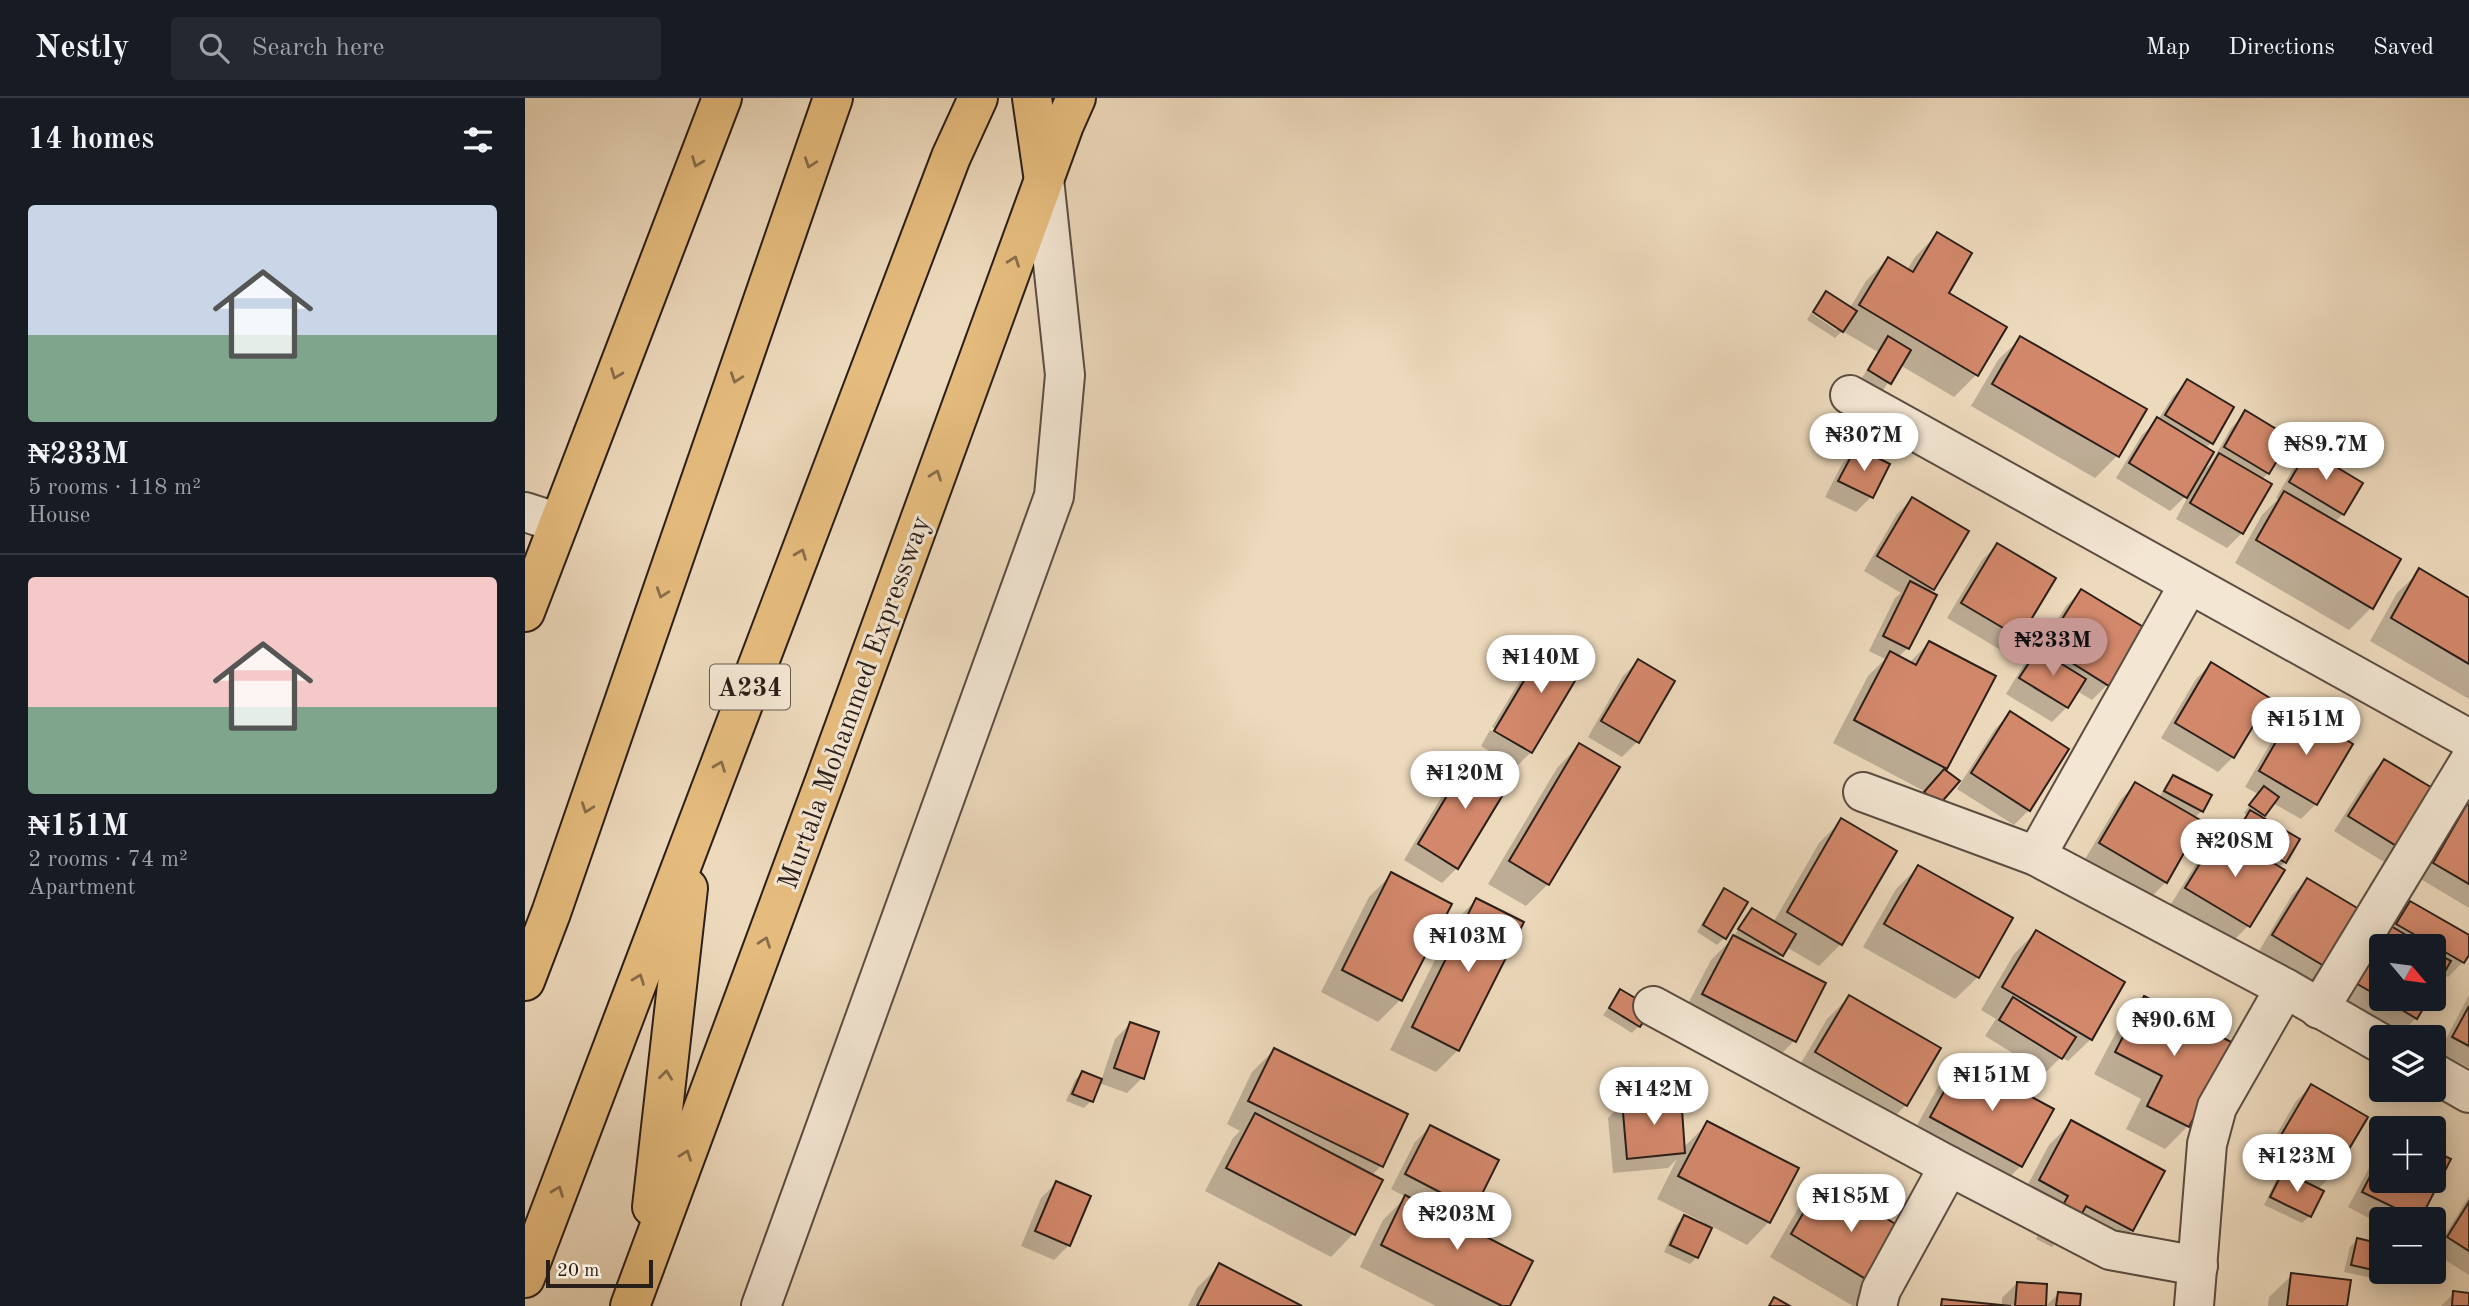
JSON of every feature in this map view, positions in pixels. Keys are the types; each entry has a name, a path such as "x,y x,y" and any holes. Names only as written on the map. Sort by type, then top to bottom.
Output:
{"highway":[{"path":"525,612 542,518 722,98"},
{"path":"525,981 551,913 833,98"},
{"name":"A234","path":"525,1278 951,157 978,98"},
{"path":"1032,98 1044,179"},
{"name":"Murtala Mohammed Expressway","path":"630,1306 1076,98"},
{"path":"645,1265 695,830"}],"street":[{"path":"761,1306 1054,496 1065,375 1044,179"},
{"path":"1850,394 2469,739"},
{"path":"2036,856 2189,584"},
{"path":"2319,1009 2469,762"},
{"path":"1864,792 2036,856 2285,988 2369,1037"},
{"path":"2194,1306 2207,1144 2217,1107 2285,988"},
{"path":"1653,1006 2110,1250 2197,1266"},
{"path":"2446,1080 2469,1093"},
{"path":"1877,1306 1881,1290 1949,1166"}],"building":[{"path":"1937,232 1972,253 1949,293 2007,327 1978,376 1859,305 1888,257 1913,272"},
{"path":"1826,291 1857,311 1843,332 1813,312"},
{"path":"1888,336 1911,350 1891,384 1868,370"},
{"path":"2020,336 2147,409 2119,457 1992,384"},
{"path":"2187,379 2234,407 2213,444 2165,415"},
{"path":"2245,410 2291,438 2269,474 2224,447"},
{"path":"2157,417 2214,452 2187,498 2129,463"},
{"path":"1856,447 1890,464 1873,498 1838,481"},
{"path":"2308,450 2363,483 2344,515 2289,482"},
{"path":"2219,453 2272,484 2243,534 2190,503"},
{"path":"2284,491 2401,559 2373,609 2256,540"},
{"path":"1912,497 1969,531 1934,590 1877,556"},
{"path":"1997,543 2056,578 2020,638 1961,603"},
{"path":"2419,568 2469,598 2469,664 2391,618"},
{"path":"1910,581 1937,595 1909,649 1883,636"},
{"path":"2081,589 2145,628 2109,686 2045,646"},
{"path":"1550,637 1588,659 1532,753 1494,731"},
{"path":"1929,641 1996,676 1947,769 1854,720 1890,651 1916,665"},
{"path":"2038,649 2086,679 2068,708 2019,678"},
{"path":"1638,659 1675,681 1639,743 1601,721"},
{"path":"2211,662 2270,698 2234,758 2175,723"},
{"path":"2295,709 2353,744 2317,805 2259,771"},
{"path":"2010,711 2069,749 2030,811 1971,773"},
{"path":"1579,743 1620,767 1549,885 1509,861"},
{"path":"1472,754 1513,778 1458,869 1418,844"},
{"path":"2384,759 2439,792 2403,850 2348,816"},
{"path":"1944,769 1960,781 1939,805 1924,792"},
{"path":"2173,775 2212,795 2203,812 2164,791"},
{"path":"2135,782 2202,821 2167,883 2099,843"},
{"path":"2264,786 2279,797 2265,816 2249,805"},
{"path":"2467,804 2469,805 2469,884 2433,863"},
{"path":"2250,810 2300,839 2286,863 2236,834"},
{"path":"1841,818 1897,851 1842,945 1787,912"},
{"path":"2220,831 2285,870 2250,927 2185,888"},
{"path":"1918,865 2013,918 1979,978 1884,924"},
{"path":"1391,872 1452,904 1402,1001 1342,970"},
{"path":"2307,878 2369,915 2334,972 2272,935"},
{"path":"1724,888 1748,902 1726,939 1703,925"},
{"path":"1476,898 1524,922 1459,1051 1412,1027"},
{"path":"2410,901 2469,935 2469,955 2464,963 2447,953 2447,934 2413,934 2396,924"},
{"path":"1752,908 1796,934 1783,956 1738,929"},
{"path":"2386,923 2404,934 2380,934"},
{"path":"2036,930 2125,982 2092,1040 2002,987"},
{"path":"1733,935 1826,983 1796,1042 1702,994"},
{"path":"2369,952 2369,991 2352,981"},
{"path":"1620,989 1652,1008 1640,1027 1609,1008"},
{"path":"1849,995 1941,1048 1907,1106 1815,1052"},
{"path":"2144,996 2233,1043 2189,1127 2147,1106 2162,1076 2115,1052"},
{"path":"2013,997 2076,1037 2062,1059 1999,1020"},
{"path":"2469,1006 2469,1046 2452,1037"},
{"path":"2405,1012 2421,1012 2417,1019"},
{"path":"1130,1022 1159,1032 1144,1079 1114,1068"},
{"path":"1274,1048 1408,1114 1383,1167 1248,1101"},
{"path":"1962,1059 2054,1109 2022,1167 1930,1117"},
{"path":"1082,1071 1102,1079 1093,1102 1072,1094"},
{"path":"2311,1084 2368,1117 2333,1176 2277,1142"},
{"path":"1681,1095 1685,1153 1627,1159 1622,1101"},
{"path":"1255,1113 1383,1180 1355,1235 1226,1168"},
{"path":"2071,1120 2165,1171 2133,1231 2086,1206 2075,1226 2057,1216 2068,1196 2039,1180"},
{"path":"1707,1121 1799,1168 1770,1223 1678,1176"},
{"path":"1430,1125 1499,1160 1474,1210 1405,1174"},
{"path":"2283,1171 2324,1191 2311,1217 2270,1197"},
{"path":"2369,1178 2369,1193 2434,1193 2427,1207 2393,1207 2362,1192"},
{"path":"1056,1181 1091,1196 1070,1246 1035,1231"},
{"path":"1822,1181 1911,1233 1879,1287 1791,1234"},
{"path":"1405,1195 1533,1261 1510,1306 1502,1306 1381,1245"},
{"path":"2469,1202 2469,1251 2447,1237"},
{"path":"1684,1215 1712,1228 1698,1258 1670,1245"},
{"path":"2357,1238 2369,1241 2369,1269 2351,1265"},
{"path":"1219,1263 1302,1306 1197,1306"},
{"path":"2291,1273 2351,1280 2347,1306 2287,1306"},
{"path":"2017,1282 2047,1284 2046,1306 2015,1306"},
{"path":"2453,1291 2469,1293 2469,1306 2452,1306"},
{"path":"2058,1292 2081,1294 2080,1306 2056,1306"},
{"path":"1774,1297 1790,1306 1769,1306"},
{"path":"1942,1299 2011,1306 1941,1306"}]}
